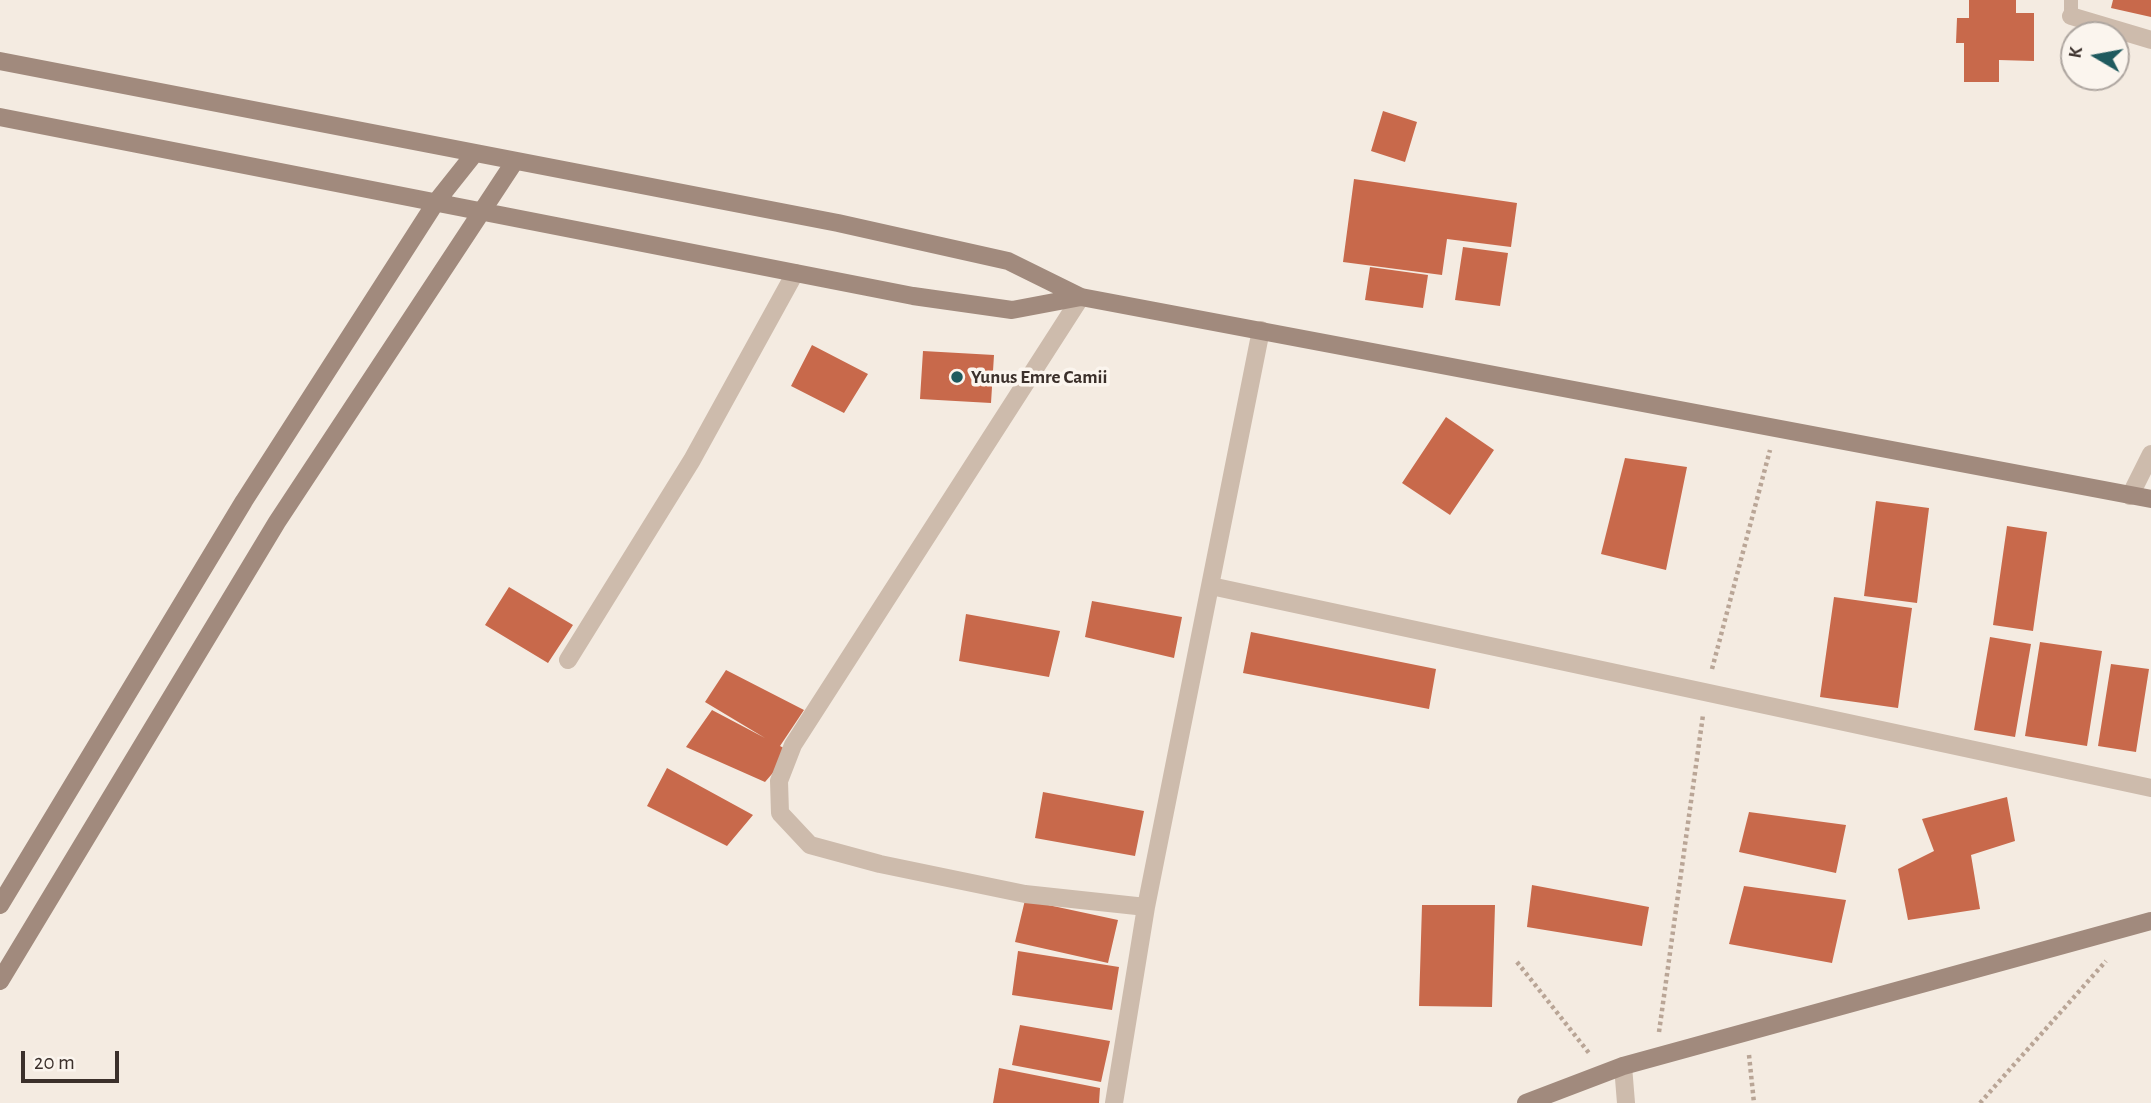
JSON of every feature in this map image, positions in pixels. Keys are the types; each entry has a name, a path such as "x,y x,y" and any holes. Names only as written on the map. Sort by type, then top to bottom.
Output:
{"street":[{"path":"2071,8 2151,40"},
{"path":"0,61 838,223 1008,261 1081,297 2151,499"},
{"path":"0,117 913,296 1012,310 1081,297"},
{"path":"0,905 244,501 436,202 475,153"},
{"path":"0,981 277,522 515,161"},
{"path":"568,660 692,460 795,273"},
{"path":"1081,297 793,745 779,781 780,813 810,845 880,864 1026,894 1146,907"},
{"path":"1114,1103 1146,907 1261,330"},
{"path":"2130,496 2151,454"},
{"path":"1211,586 2151,788"},
{"path":"1526,1103 1623,1066 2145,922"},
{"path":"1623,1066 1626,1103"}],"path":[{"path":"1656,1057 1706,692 1776,429"},
{"path":"1980,1103 2145,922"},
{"path":"1517,962 1604,1073"},
{"path":"1747,1032 1754,1103"}],"building":[{"path":"1969,0 2016,0 2016,13 2034,13 2034,61 1999,60 1999,82 1964,82 1964,43 1956,43 1957,18 1969,18"},
{"path":"2113,0 2151,0 2151,17 2111,8"},
{"path":"1383,111 1417,122 1405,162 1371,151"},
{"path":"1354,179 1517,203 1511,247 1447,239 1442,275 1343,262"},
{"path":"1463,247 1508,253 1500,306 1455,300"},
{"path":"1370,267 1428,275 1423,308 1365,300"},
{"path":"812,345 868,374 844,413 791,386"},
{"name":"Yunus Emre Camii","path":"923,351 994,355 991,403 920,399"},
{"path":"1446,417 1494,450 1450,515 1402,483"},
{"path":"1625,458 1687,467 1666,570 1601,554"},
{"path":"1876,501 1929,508 1917,603 1864,596"},
{"path":"2007,526 2047,532 2033,631 1993,625"},
{"path":"509,587 573,625 548,663 485,625"},
{"path":"1834,597 1912,608 1898,708 1820,697"},
{"path":"1092,601 1182,617 1174,658 1085,637"},
{"path":"966,614 1060,631 1049,677 959,661"},
{"path":"1251,632 1436,669 1429,709 1243,673"},
{"path":"1990,637 2031,644 2015,737 1974,730"},
{"path":"2040,642 2102,651 2087,746 2025,736"},
{"path":"2111,664 2149,669 2136,752 2098,746"},
{"path":"726,670 804,710 780,746 791,752 765,782 686,747 712,710 765,738 705,702"},
{"path":"667,768 753,815 727,846 647,806"},
{"path":"1043,792 1144,811 1135,856 1035,838"},
{"path":"2007,797 2015,841 1971,855 1980,909 1908,920 1898,869 1934,851 1922,819"},
{"path":"1749,812 1846,825 1836,873 1739,852"},
{"path":"1532,885 1649,907 1642,946 1527,927"},
{"path":"1744,886 1846,900 1832,963 1729,944"},
{"path":"1025,900 1118,920 1108,963 1015,942"},
{"path":"1422,905 1495,905 1492,1007 1419,1006"},
{"path":"1018,951 1119,967 1112,1010 1012,995"},
{"path":"1020,1025 1110,1041 1101,1082 1012,1065"},
{"path":"999,1068 1100,1088 1099,1103 993,1103"}],"place":[{"name":"Yunus Emre Camii","path":"957,377"}]}
